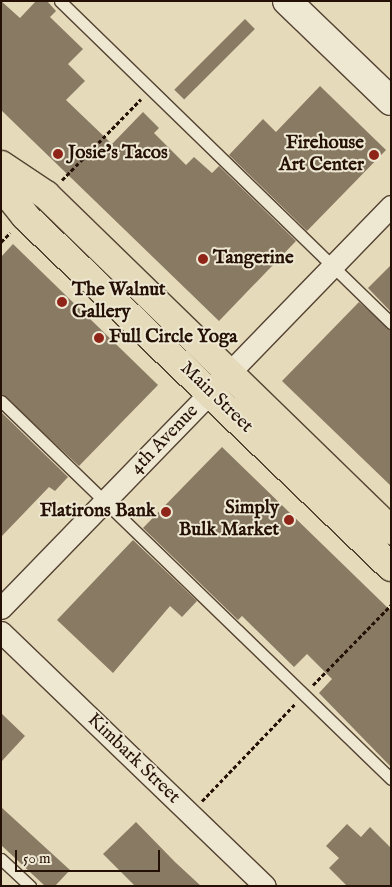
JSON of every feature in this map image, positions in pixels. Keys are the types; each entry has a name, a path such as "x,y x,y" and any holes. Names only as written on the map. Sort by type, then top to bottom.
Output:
{"highway":[{"name":"Main Street","path":"1,165 46,195 391,530"},
{"name":"Main Street","path":"1,186 26,216 391,567"}],"street":[{"path":"287,1 391,101"},
{"name":"4th Avenue","path":"1,608 391,206"},
{"name":"Kimbark Street","path":"1,632 265,886"}],"lane":[{"path":"60,1 391,323"},
{"path":"1,401 391,779"},
{"path":"1,859 30,886"}],"path":[{"path":"60,182 150,89"},
{"path":"1,242 10,233"},
{"path":"190,814 391,605"}],"building":[{"path":"1,1 20,18 36,1 47,1 56,11 50,17 83,49 68,64 85,81 66,100 112,144 143,112 159,128 154,133 186,165 194,157 212,173 219,166 296,241 219,321 1,110"},
{"path":"245,19 255,29 184,100 174,90"},
{"path":"320,86 386,150 307,231 229,155 263,119 276,132"},
{"path":"13,244 158,385 79,466 1,394 1,257"},
{"path":"391,265 391,312 368,288"},
{"path":"359,302 391,330 391,486 282,381"},
{"path":"1,412 68,477 55,491 49,487 1,537"},
{"path":"222,447 391,611 391,767 319,693 332,679 307,654 294,667 242,616 238,620 143,528"},
{"path":"133,540 197,601 182,617 170,606 113,673 57,620"},
{"path":"1,713 25,736 1,762"},
{"path":"1,807 70,870 55,886 45,886 1,845"},
{"path":"136,822 201,886 135,886 103,854"},
{"path":"347,824 361,837 370,827 391,848 391,886 347,886 329,868 339,858 326,846"}],"place":[{"name":"Josie’s Tacos","path":"58,154"},
{"name":"Firehouse Art Center","path":"374,155"},
{"name":"Tangerine","path":"203,259"},
{"name":"The Walnut Gallery","path":"62,302"},
{"name":"Full Circle Yoga","path":"99,338"},
{"name":"Flatirons Bank","path":"166,512"},
{"name":"Simply Bulk Market","path":"289,520"}]}
